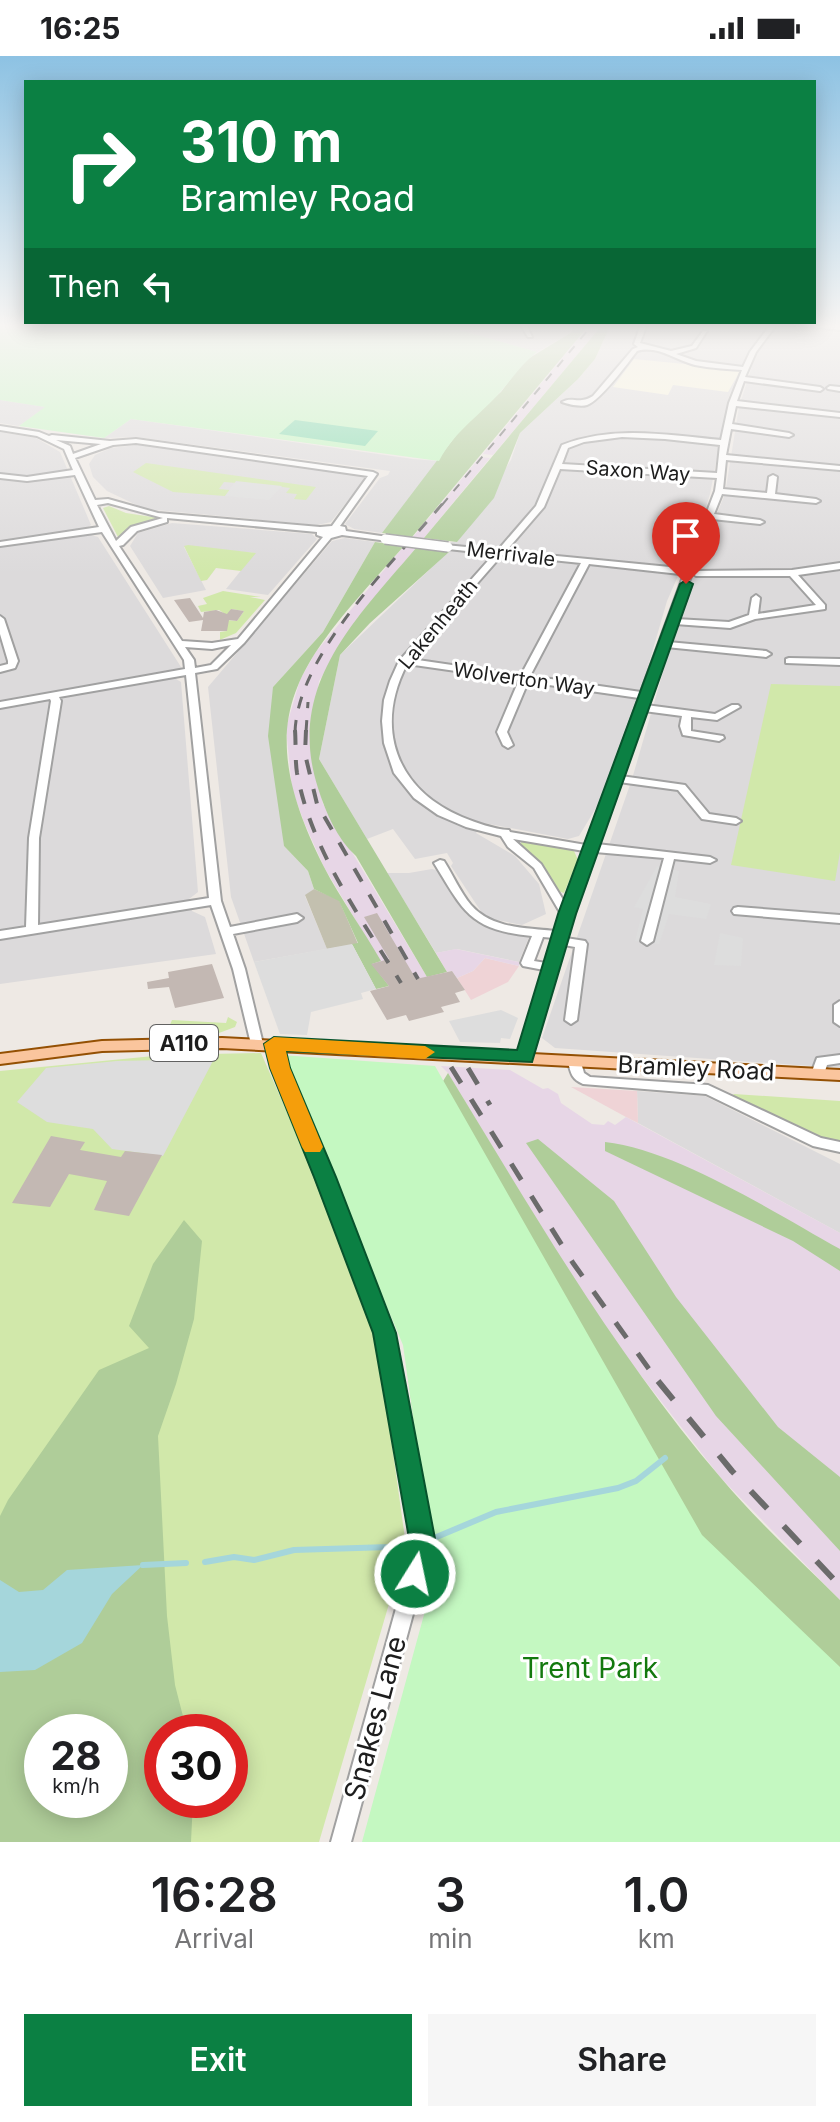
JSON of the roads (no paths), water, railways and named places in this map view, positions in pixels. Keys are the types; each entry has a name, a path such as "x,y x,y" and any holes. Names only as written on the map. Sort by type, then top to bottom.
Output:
{"main road":[{"name":"Bramley Road","path":"0,1059 121,1044 266,1044 525,1057 576,1069 840,1075"}],"street":[{"path":"525,1057 567,914 719,491 731,407"},
{"path":"771,407 840,415"},
{"path":"728,426 790,435"},
{"path":"0,428 112,443 139,441 373,474 339,530 324,533 142,513 108,501 91,503"},
{"name":"Lakenheath","path":"710,860 593,848 456,820 425,803 400,772 391,753 387,705 390,686 404,661 540,507 565,447 591,437 619,435 724,443"},
{"path":"50,437 67,448 104,529 189,660 192,672"},
{"path":"72,457 112,443"},
{"path":"722,457 840,468"},
{"name":"Saxon Way","path":"556,466 721,476"},
{"path":"0,476 27,479 78,472"},
{"path":"771,496 773,477"},
{"path":"719,491 816,501"},
{"path":"710,516 760,522"},
{"path":"114,544 120,543 134,529 171,517"},
{"path":"0,544 104,529"},
{"name":"Merrivale","path":"339,530 499,554 688,572 792,573 840,566"},
{"path":"0,705 217,666 241,641 324,533"},
{"path":"508,745 502,732 524,679 585,563"},
{"path":"672,621 730,625 753,617 822,607 792,573"},
{"path":"753,617 756,598"},
{"path":"0,619 13,661 12,666 0,669"},
{"path":"178,644 212,646 241,641"},
{"path":"665,644 766,654"},
{"name":"Wolverton Way","path":"404,661 524,679 687,713 717,717 735,707"},
{"path":"789,661 840,662"},
{"name":"Snakes Lane","path":"192,672 215,901 266,1044 280,1068 325,1177 384,1333 423,1544 341,1842"},
{"path":"32,931 34,838 56,701 54,696"},
{"path":"687,713 685,726 689,735"},
{"path":"677,742 689,735 719,738"},
{"path":"616,779 681,787 706,817 736,821"},
{"path":"505,832 508,841 542,871 556,901 567,914"},
{"path":"647,941 670,855"},
{"path":"440,863 467,907 475,914 497,926 581,944 571,1020"},
{"path":"0,935 215,901"},
{"path":"738,911 840,919"},
{"path":"226,932 297,918"},
{"path":"539,933 527,963 551,968"},
{"path":"825,1020 840,1022 840,1005"},
{"path":"818,1074 822,1061 840,1059"},
{"name":"Bramley Road","path":"576,1069 588,1081 708,1090 818,1142 840,1147"}],"water":[{"path":"143,1565 112,1594 82,1643 35,1670 0,1672 0,1580 19,1592 43,1590 67,1570"}],"waterway":[{"path":"427,1541 496,1512 618,1488 636,1481 665,1458"},
{"path":"205,1562 234,1557 254,1560 294,1550 389,1547 415,1536"},
{"path":"143,1565 186,1563"}],"railway":[{"path":"442,505 523,407"},
{"path":"295,732 300,702 312,671 330,640 375,581 443,503"},
{"path":"306,732 308,702"},
{"path":"306,730 305,754 317,804 418,979"},
{"path":"295,732 297,773 314,829 339,882 401,983"},
{"path":"451,1067 573,1263 659,1383"},
{"path":"468,1068 490,1105"},
{"path":"658,1381 732,1471 840,1586"}],"park label":[{"name":"Trent Park","path":"590,1668"}]}
